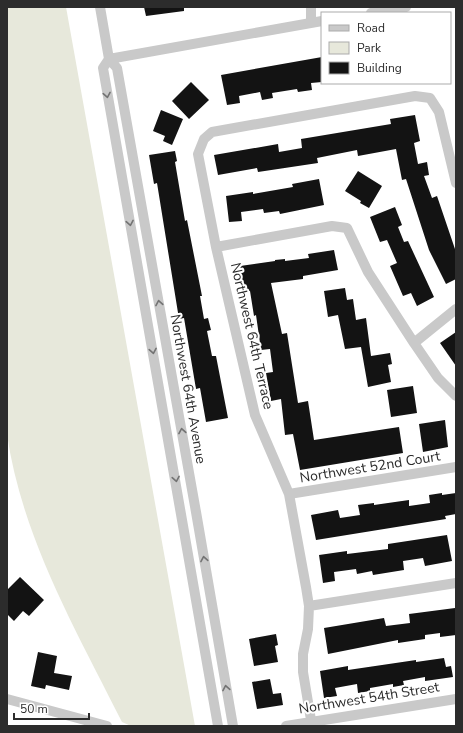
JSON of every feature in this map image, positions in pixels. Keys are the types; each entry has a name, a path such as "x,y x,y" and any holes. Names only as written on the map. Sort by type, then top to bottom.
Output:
{"street":[{"name":"Northwest 64th Avenue","path":"100,7 109,59 117,68 196,512 232,726"},
{"path":"311,7 311,23"},
{"path":"377,12 406,7"},
{"path":"109,59 321,21"},
{"name":"Northwest 64th Avenue","path":"109,59 103,68 218,726"},
{"name":"Northwest 64th Terrace","path":"312,724 303,672 303,654 308,629 309,606 289,494 255,415 216,247 198,154 204,138 212,132 415,96 430,98 439,112 456,183"},
{"path":"216,247 332,226 348,228 368,272 438,378 456,396"},
{"path":"414,343 456,308"},
{"name":"Northwest 52nd Court","path":"289,494 456,467"},
{"path":"309,606 456,582"},
{"path":"7,699 107,726"},
{"name":"Northwest 54th Street","path":"286,726 312,724 456,699"}],"green space":[{"path":"7,7 66,7 195,726 131,726 122,722 69,618 53,582 38,547 14,472 7,434"}],"building":[{"path":"144,7 184,7 184,11 146,16"},
{"path":"321,57 321,82 311,83 312,90 298,92 297,89 272,93 273,98 262,100 260,92 239,96 240,103 227,105 221,75"},
{"path":"191,82 209,100 189,119 172,101"},
{"path":"161,110 183,119 172,145 163,141 165,136 153,131"},
{"path":"415,115 420,141 414,143 418,164 427,162 429,175 424,176 432,198 437,196 456,252 456,279 446,284 429,250 406,179 402,180 396,149 358,156 357,150 317,158 318,163 258,172 257,168 218,175 214,155 278,144 279,152 302,148 301,139 391,124 390,119"},
{"path":"175,151 177,161 175,162 185,221 187,220 202,296 200,296 204,319 208,318 211,330 207,331 212,356 216,356 228,418 206,422 200,388 196,389 184,318 179,319 157,183 154,184 149,155"},
{"path":"358,171 382,186 369,208 345,191"},
{"path":"319,179 324,205 280,214 279,211 264,213 263,209 241,212 242,221 229,222 226,196 253,192 253,194 293,187 292,184"},
{"path":"395,207 402,225 398,227 404,242 408,241 434,297 417,306 411,293 403,296 390,266 397,263 387,240 380,242 370,217"},
{"path":"334,250 338,270 303,276 303,279 271,283 282,334 287,333 298,403 308,401 314,440 399,427 403,453 300,470 293,434 285,435 281,399 271,401 266,373 273,372 270,349 261,350 256,315 254,316 250,291 243,292 240,266 275,260 285,259 285,261 309,258 308,254"},
{"path":"345,288 347,300 353,299 356,320 366,318 371,356 390,353 392,364 388,365 391,382 368,387 361,347 345,349 338,315 328,317 324,291"},
{"path":"456,332 456,366 440,343"},
{"path":"413,386 417,413 391,417 387,390"},
{"path":"445,420 448,447 423,452 419,424"},
{"path":"442,493 442,495 456,493 456,514 445,516 446,519 316,540 311,515 338,510 340,518 360,515 358,505 374,503 374,505 409,500 409,506 430,503 429,495"},
{"path":"447,535 452,561 425,566 423,558 403,561 404,570 373,575 372,571 357,574 356,569 334,572 335,581 323,583 319,555 347,551 347,554 388,549 388,544"},
{"path":"20,577 44,600 29,616 23,611 14,621 7,614 7,590"},
{"path":"455,608 456,635 440,637 440,633 425,635 425,639 398,643 398,640 328,654 324,628 384,618 386,626 410,623 409,614"},
{"path":"276,634 278,645 275,646 278,662 254,666 249,639"},
{"path":"38,652 57,656 54,673 72,676 69,690 46,685 45,689 31,686"},
{"path":"444,658 446,667 451,666 453,677 425,681 425,677 403,681 404,685 393,687 393,684 370,688 370,691 358,693 357,684 335,688 337,696 324,698 320,671 348,666 348,670 416,660 416,662"},
{"path":"270,679 273,694 281,693 283,705 257,709 252,682"}]}
